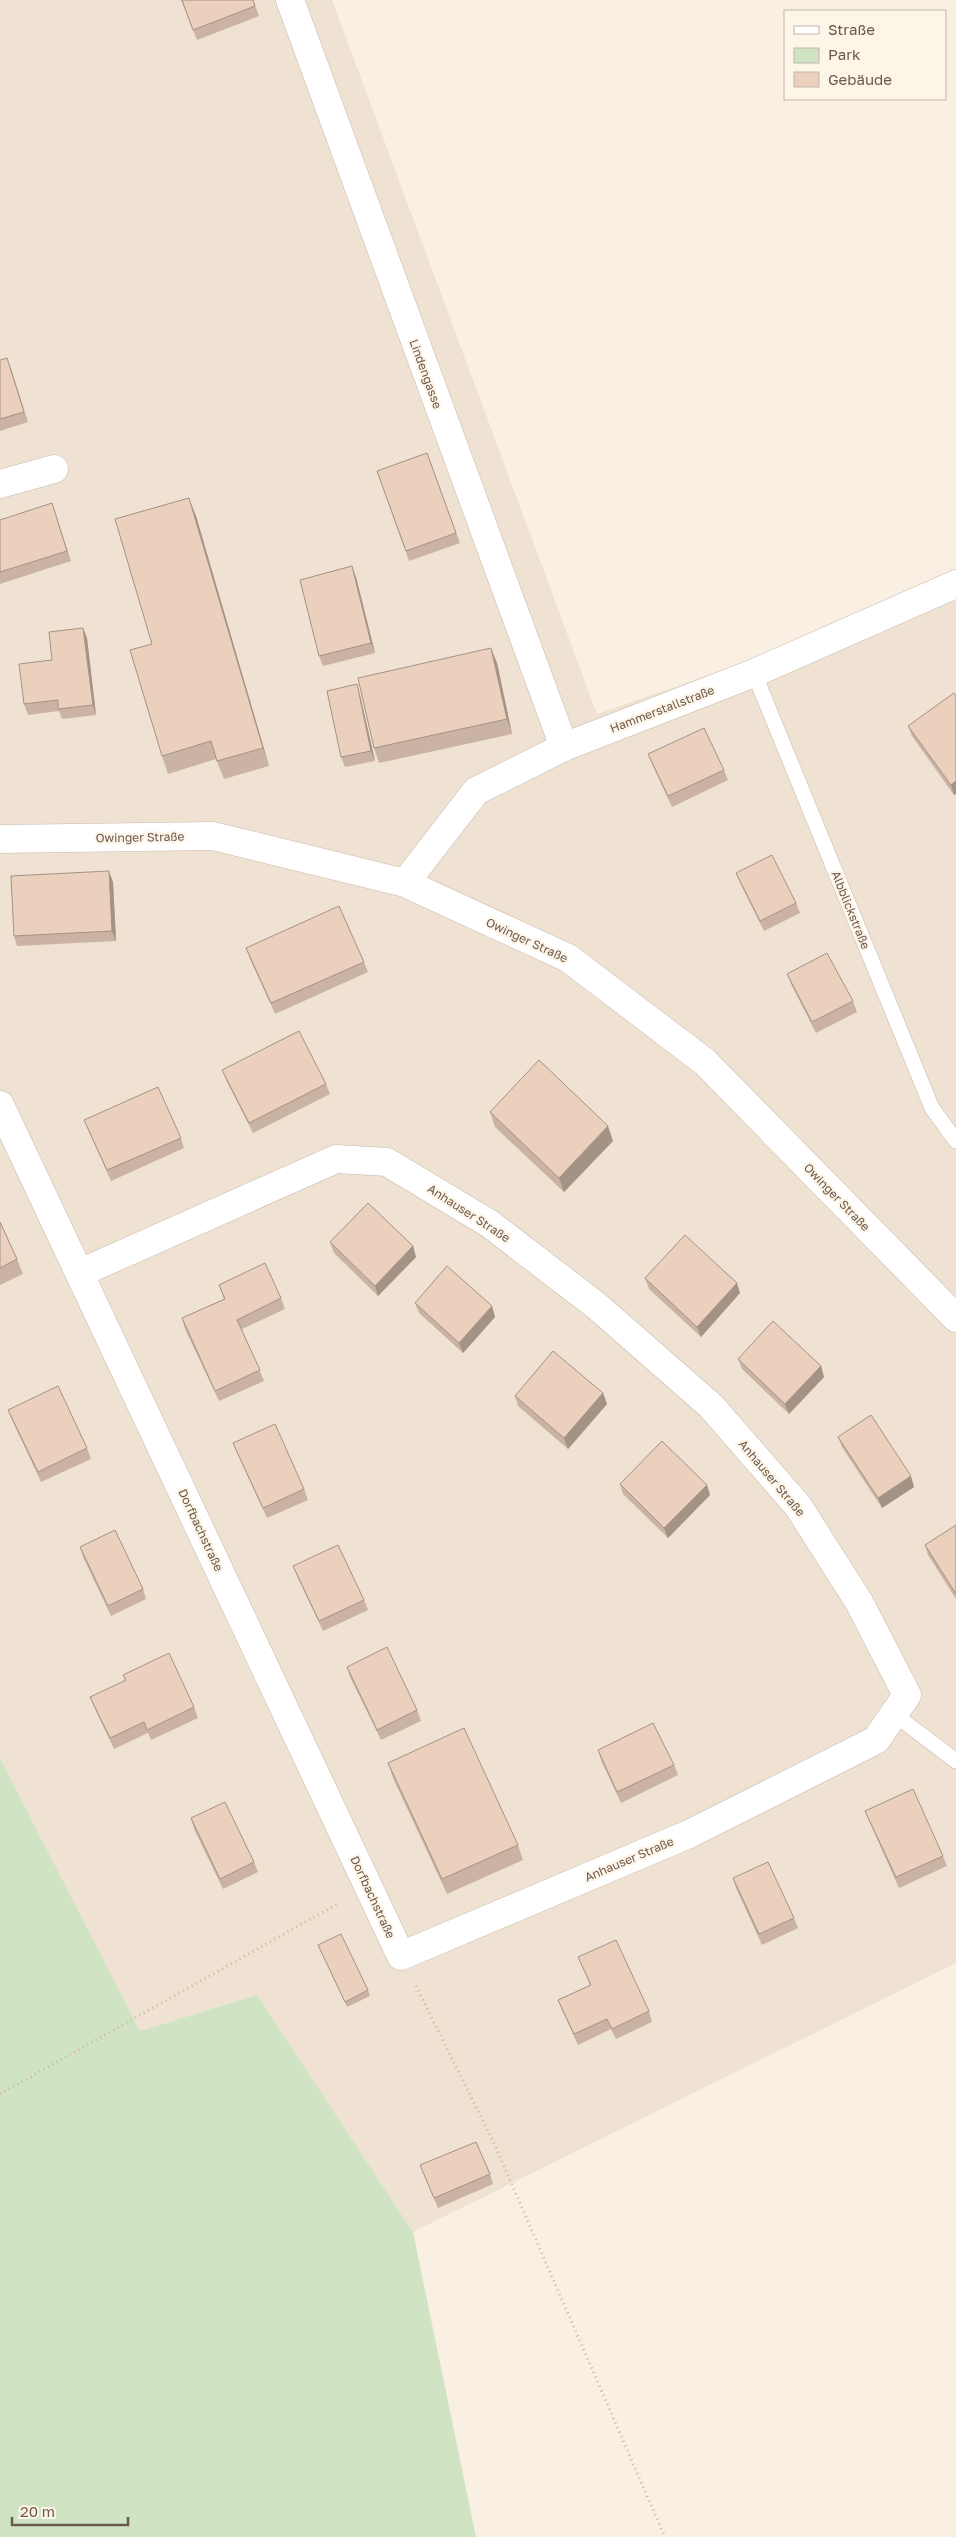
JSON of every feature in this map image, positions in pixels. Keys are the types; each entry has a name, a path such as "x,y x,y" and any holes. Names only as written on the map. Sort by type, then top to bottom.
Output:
{"street":[{"name":"Lindengasse","path":"290,0 564,746"},
{"path":"0,484 54,469"},
{"name":"Hammerstallstraße","path":"405,883 476,791 564,746 754,673 956,584"},
{"name":"Owinger Straße","path":"0,839 213,836 405,883 568,958 705,1062 956,1318"},
{"name":"Dorfbachstraße","path":"0,1106 401,1956"},
{"name":"Anhauser Straße","path":"80,1273 336,1159 387,1162 490,1224 598,1306 711,1406 798,1506 859,1602 907,1695 876,1740 689,1834 401,1956"}],"lane":[{"name":"Albblickstraße","path":"754,673 932,1108 956,1141"},
{"path":"894,1714 956,1761"}],"path":[{"path":"0,2094 368,1886"},
{"path":"401,1956 493,2141 665,2537"}],"shaded area":[{"path":"0,0 332,0 597,714 956,589 956,1963 413,2232 257,1995 140,2031 0,1758"}],"green space":[{"path":"0,1758 140,2031 257,1995 413,2232 476,2537 0,2537"}],"building":[{"path":"182,0 253,0 255,6 193,30"},
{"path":"7,358 24,412 0,419 0,360"},
{"path":"427,453 456,533 406,551 377,471"},
{"path":"189,498 263,748 217,761 211,741 162,756 130,650 152,644 115,519"},
{"path":"52,503 67,551 0,572 0,520"},
{"path":"352,566 371,643 319,656 300,580"},
{"path":"83,628 93,705 58,709 58,700 24,704 19,664 52,660 49,632"},
{"path":"491,648 507,719 374,748 358,678"},
{"path":"357,684 371,751 341,757 327,691"},
{"path":"954,693 956,696 956,781 951,785 908,726"},
{"path":"704,728 724,770 668,796 648,754"},
{"path":"772,855 796,903 760,921 736,873"},
{"path":"109,871 112,931 14,936 11,876"},
{"path":"339,906 364,962 271,1003 246,948"},
{"path":"827,953 853,1001 812,1022 787,974"},
{"path":"299,1031 326,1084 249,1123 222,1070"},
{"path":"539,1060 608,1126 559,1178 490,1112"},
{"path":"158,1087 181,1138 107,1170 84,1120"},
{"path":"368,1203 413,1246 375,1286 330,1242"},
{"path":"0,1222 17,1259 0,1268"},
{"path":"685,1235 737,1283 697,1327 645,1278"},
{"path":"265,1263 281,1298 237,1320 260,1370 215,1391 182,1318 225,1299 219,1285"},
{"path":"447,1266 492,1306 459,1343 415,1303"},
{"path":"773,1321 821,1366 785,1404 738,1359"},
{"path":"553,1351 603,1393 564,1438 515,1396"},
{"path":"58,1386 87,1448 38,1472 8,1410"},
{"path":"871,1415 911,1476 878,1498 838,1437"},
{"path":"275,1424 304,1489 263,1508 233,1443"},
{"path":"662,1441 707,1485 664,1528 620,1484"},
{"path":"956,1525 956,1594 925,1545"},
{"path":"115,1530 143,1589 108,1606 80,1547"},
{"path":"338,1545 364,1600 319,1621 293,1566"},
{"path":"387,1647 417,1710 377,1730 347,1667"},
{"path":"169,1653 194,1707 147,1730 144,1722 110,1738 90,1697 126,1680 123,1675"},
{"path":"653,1723 674,1765 617,1792 598,1750"},
{"path":"464,1728 518,1845 442,1879 388,1763"},
{"path":"913,1789 943,1856 896,1877 865,1811"},
{"path":"225,1802 254,1862 220,1879 191,1818"},
{"path":"768,1862 794,1918 759,1934 733,1878"},
{"path":"341,1934 368,1990 345,2002 318,1945"},
{"path":"616,1940 649,2011 612,2029 607,2019 574,2034 558,2000 591,1985 578,1957"},
{"path":"476,2142 490,2174 434,2198 420,2165"}]}
